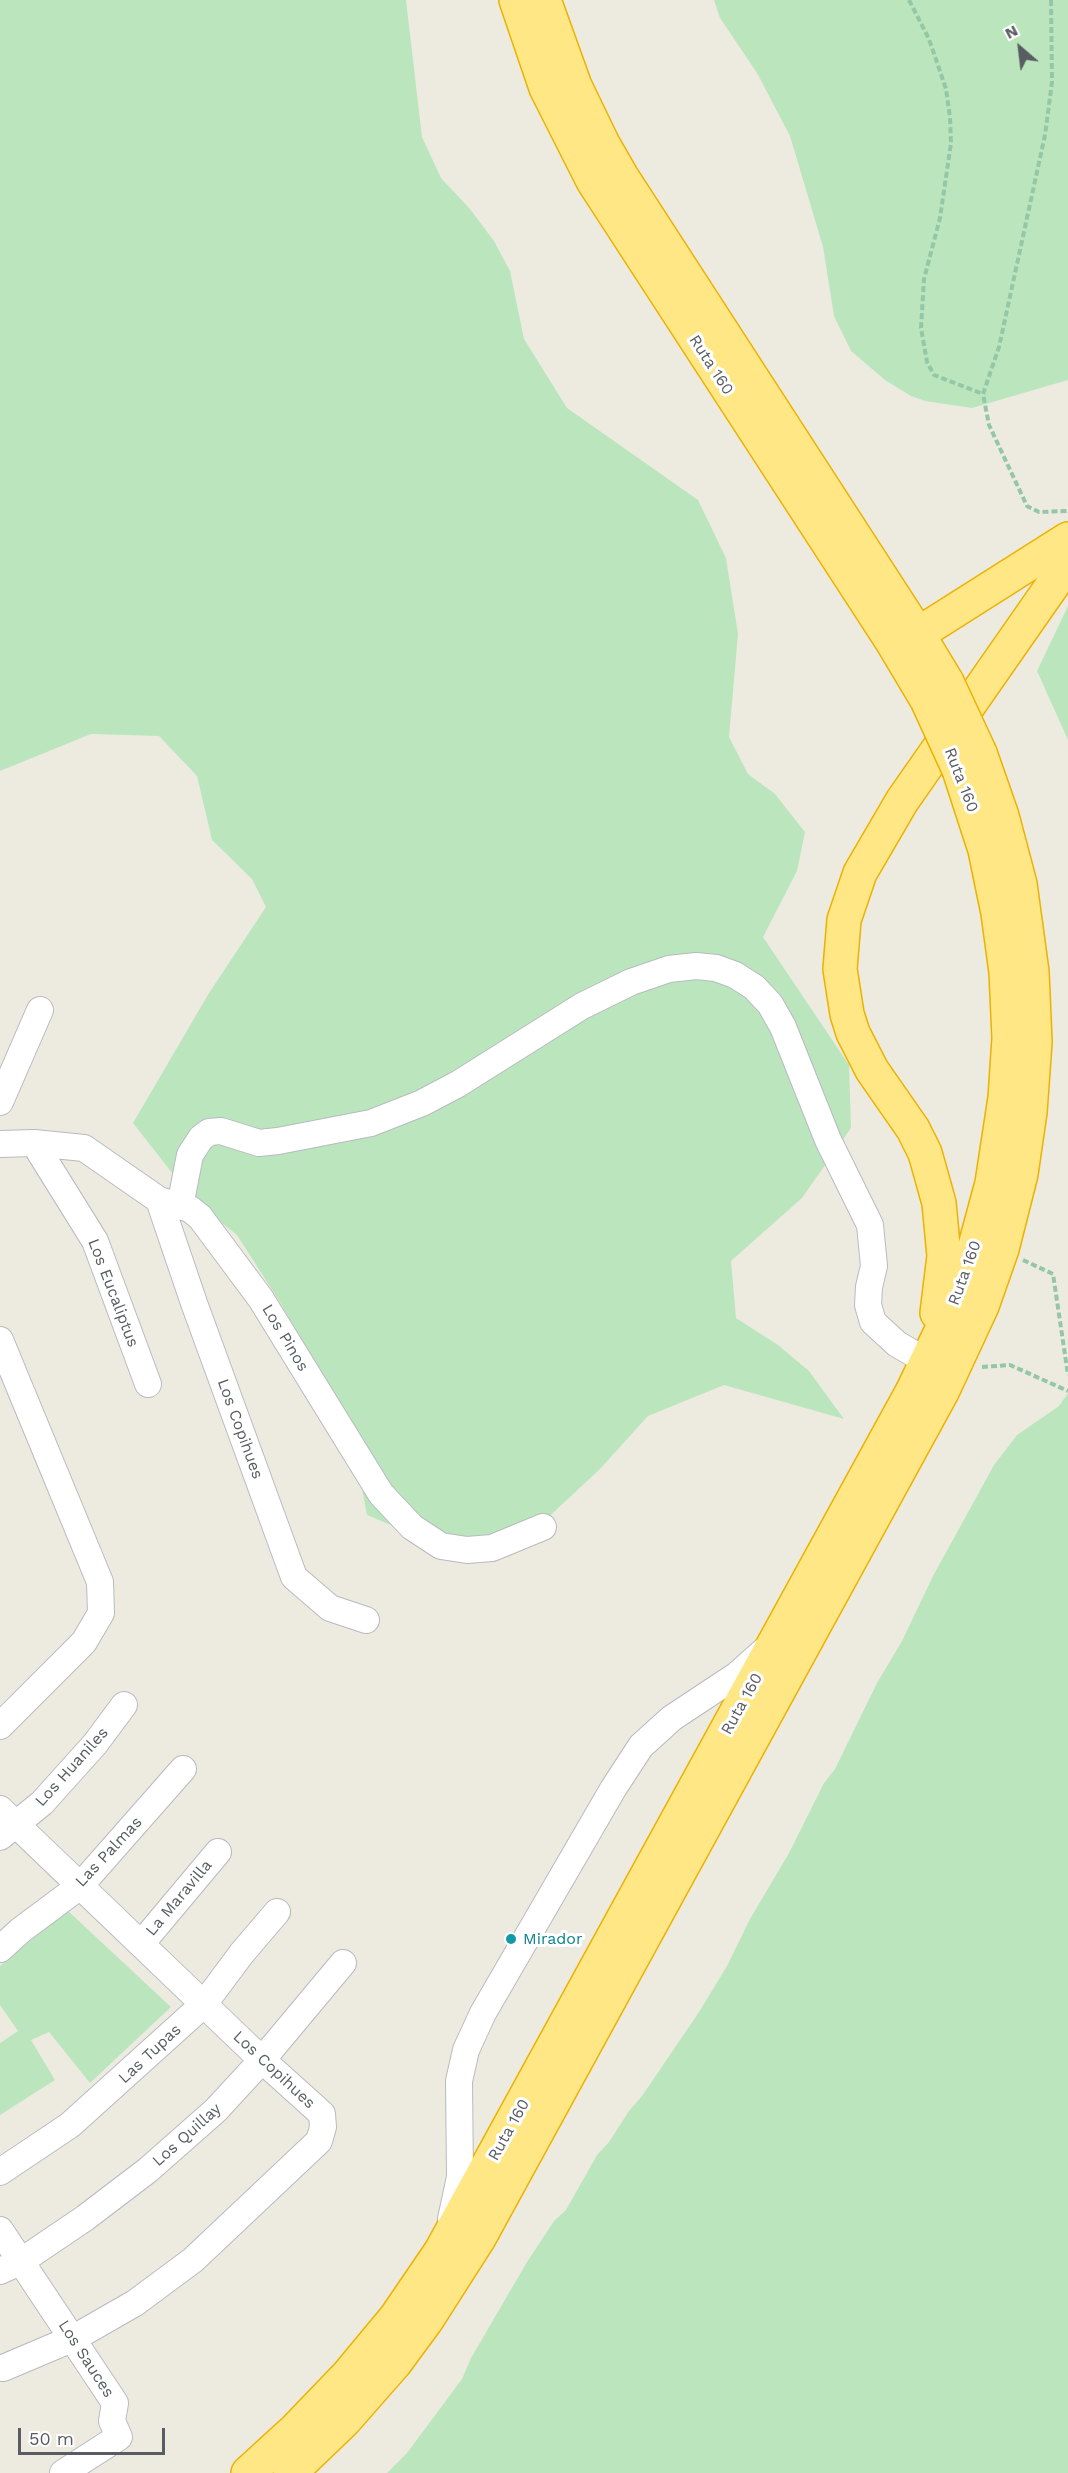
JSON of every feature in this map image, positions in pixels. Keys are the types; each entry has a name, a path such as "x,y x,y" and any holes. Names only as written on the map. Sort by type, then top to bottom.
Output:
{"highway":[{"name":"Ruta 160","path":"516,0 546,88 593,181 893,643 937,691"},
{"name":"Ruta 160","path":"290,2473 345,2420 395,2363 426,2321 479,2238 943,1390 982,1306 1002,1250 1021,1174 1030,1112 1035,1042 1032,972 1020,884 1002,816 969,761 937,691 918,634 622,177 603,144 575,87 544,0"},
{"path":"918,634 1068,539"},
{"path":"928,1362 942,1283 944,1256 939,1203 925,1153 913,1129 900,1107 872,1070 853,1033 845,1004 840,969 844,920 860,873 902,801 1068,563"},
{"name":"Ruta 160","path":"248,2473 295,2430 347,2376 396,2317 441,2251 928,1362 959,1292 986,1210 1000,1140 1007,1068 1008,995 1000,921 969,761"}],"street":[{"path":"170,1203 190,1155 201,1138 209,1132 222,1131 259,1143 371,1123 422,1103 458,1084 582,1006 631,982 669,969 696,966 716,968 735,975 754,987 770,1004 783,1027 828,1140 870,1225 874,1266 868,1305 873,1322 897,1344 928,1362"},
{"path":"0,1102 40,1010"},
{"name":"Los Pinos","path":"0,1144 34,1143 84,1149 170,1203 190,1209 200,1217 261,1299 381,1494 412,1527 441,1545 468,1550 492,1548 543,1527"},
{"name":"Los Eucaliptus","path":"34,1143 95,1241 148,1384"},
{"name":"Los Copihues","path":"170,1203 194,1303 294,1577 330,1608 366,1620"},
{"path":"0,1340 100,1582 101,1613 84,1642 0,1726"},
{"path":"441,2251 453,2215 460,2177 459,2080 466,2050 483,2013 613,1789 641,1746 672,1718 737,1675 778,1637"},
{"name":"Los Huaniles","path":"5,1823 42,1803 95,1744 124,1705"},
{"name":"Las Palmas","path":"0,1949 21,1930 80,1886 183,1769"},
{"name":"Los Copihues","path":"3,2368 74,2338 135,2303 193,2260 319,2141 323,2127 322,2114 262,2060 80,1886 5,1823"},
{"name":"La Maravilla","path":"141,1944 218,1852"},
{"name":"Las Tupas","path":"0,2172 70,2125 204,2004 242,1953 278,1912"},
{"name":"Los Quillay","path":"10,2266 85,2218 148,2170 216,2110 262,2060 343,1963"},
{"name":"Los Sauces","path":"0,2230 10,2266 74,2338 115,2403 112,2421 119,2437 63,2473"}],"path":[{"path":"909,0 929,39 946,88 950,117 951,143 940,218 924,279 921,328 927,362 933,375 983,394"},
{"path":"1051,0 1052,82 1045,135 999,347 983,394 988,424 1028,506 1039,512 1068,512"},
{"path":"1053,1274 1068,1375"},
{"path":"982,1367 1010,1365 1068,1392"}],"green space":[{"path":"0,0 406,0 422,137 441,178 470,209 494,241 510,271 524,339 567,408 698,500 726,558 738,634 729,737 748,774 775,794 805,832 797,871 763,937 849,1065 851,1128 802,1198 731,1261 736,1318 778,1345 809,1371 844,1419 724,1385 648,1416 600,1469 511,1552 433,1543 367,1515 358,1468 309,1352 278,1299 237,1235 194,1201 133,1123 209,993 266,907 252,879 212,840 197,776 159,736 91,734 0,771"},
{"path":"714,0 1068,0 1068,380 972,408 925,401 911,396 885,380 851,351 834,316 823,247 790,136 757,73 720,18"},
{"path":"1068,606 1068,740 1037,671"},
{"path":"1068,1393 1068,2473 387,2473 407,2453 462,2379 471,2358 527,2262 554,2221 566,2210 597,2155 642,2096 727,1966 750,1919 789,1853 824,1783 835,1769 877,1683 902,1641 933,1576 994,1465 1017,1435 1059,1406"},
{"path":"67,1910 171,2007 90,2083 49,2032 31,2040 55,2080 0,2115 0,2043 18,2031 0,2005 0,1966"}],"place":[{"name":"Mirador","path":"511,1939"}]}
